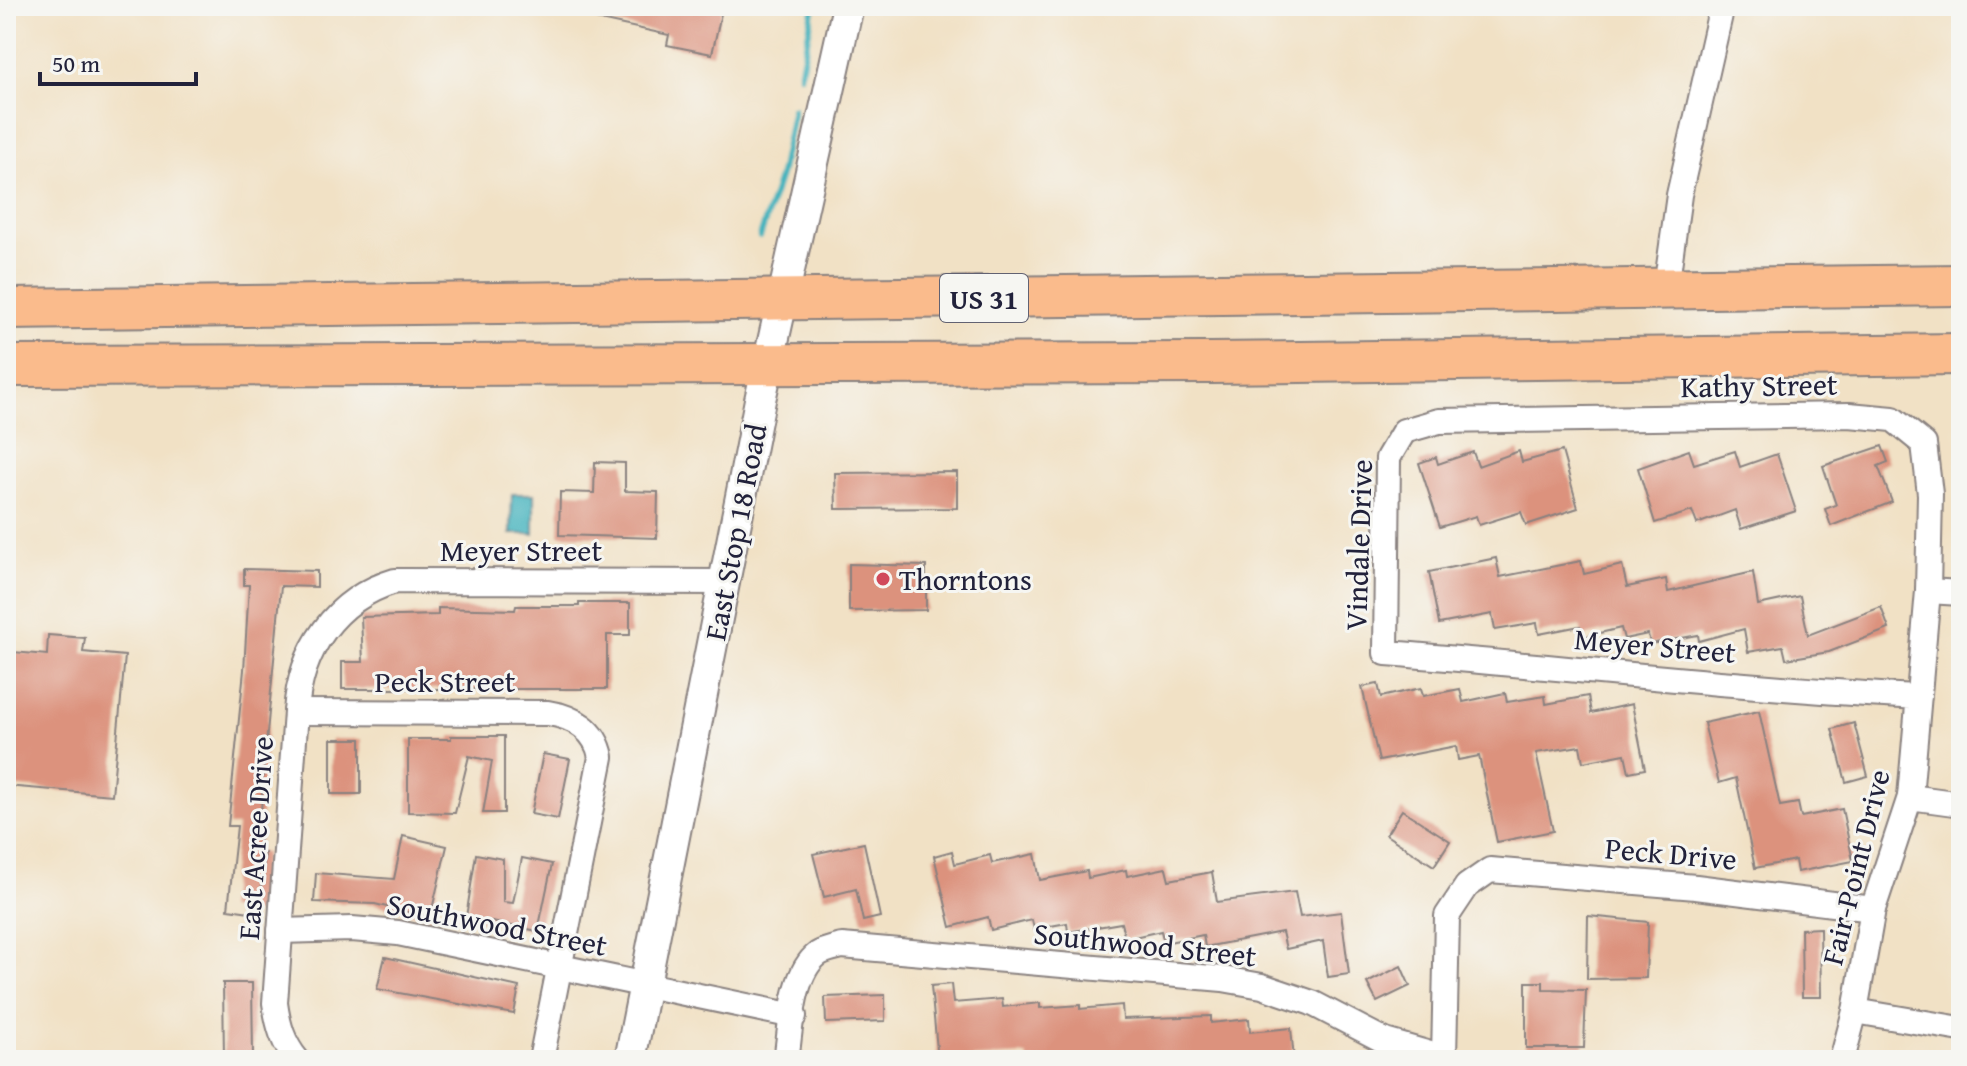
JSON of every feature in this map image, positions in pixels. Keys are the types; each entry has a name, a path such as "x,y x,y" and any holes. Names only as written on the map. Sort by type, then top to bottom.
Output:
{"main road":[{"name":"US 31","path":"6,309 1961,285"},
{"name":"US 31","path":"6,366 768,365 1961,354"}],"street":[{"name":"East Stop 18 Road","path":"630,1060 768,365 848,6"},
{"path":"1666,288 1679,195 1722,6"},
{"name":"Kathy Street","path":"1439,421 1849,415 1893,419 1924,444 1930,494 1928,591"},
{"name":"Vindale Drive","path":"1386,653 1384,582 1388,458 1404,431 1439,421"},
{"name":"Meyer Street","path":"329,622 350,601 369,589 395,581 726,582"},
{"path":"1928,591 1961,593"},
{"name":"Fair-Point Drive","path":"1842,1060 1855,1011 1873,909 1910,797 1928,591"},
{"name":"East Acree Drive","path":"297,1060 278,1026 275,1003 296,712 300,679 329,622"},
{"name":"Meyer Street","path":"1386,653 1649,674 1751,686 1919,697"},
{"name":"Peck Street","path":"296,712 548,713 577,722 590,732 601,757 560,968"},
{"path":"1910,797 1961,804"},
{"name":"Peck Drive","path":"1447,1059 1447,916 1467,886 1490,870 1696,887 1873,909"},
{"name":"Southwood Street","path":"280,931 378,931 794,1016 802,977 808,964 820,952 842,946 1223,979 1262,986 1299,999 1385,1041 1447,1059"},
{"path":"541,1060 560,968"},
{"path":"1855,1011 1961,1029"},
{"path":"786,1060 794,1016"}],"water":[{"path":"512,494 534,494 534,534 511,534"}],"building":[{"path":"569,6 707,6 722,9 712,54 667,45 669,35 568,13"},
{"path":"1882,446 1888,462 1878,466 1892,502 1831,526 1825,509 1836,505 1823,466"},
{"path":"1689,450 1694,464 1735,451 1740,467 1777,454 1796,511 1741,529 1735,510 1697,524 1692,511 1655,523 1638,468"},
{"path":"1519,451 1522,462 1562,451 1578,508 1526,525 1521,512 1479,525 1476,516 1440,527 1419,463 1436,457 1438,464 1473,452 1478,466"},
{"path":"595,462 625,463 625,491 658,492 657,538 559,535 560,492 594,493"},
{"path":"957,472 957,508 836,509 835,473"},
{"path":"1496,558 1500,577 1581,561 1584,574 1622,565 1627,587 1666,579 1668,592 1753,572 1758,605 1800,596 1808,635 1881,607 1889,629 1829,652 1786,659 1783,646 1748,652 1744,629 1699,641 1698,635 1650,644 1648,634 1624,639 1621,628 1583,637 1580,626 1539,634 1537,623 1495,630 1492,614 1439,624 1429,572"},
{"path":"849,564 926,566 926,610 849,611"},
{"path":"244,569 317,571 317,587 281,586 263,775 259,852 265,853 258,913 228,909 237,826 228,826 249,585 244,585"},
{"path":"579,603 630,603 630,635 607,635 607,689 342,689 342,662 363,662 361,617 438,615 438,608 515,610 516,606 579,606"},
{"path":"48,635 85,638 83,652 125,656 112,795 6,786 6,729 13,652 47,655"},
{"path":"1378,684 1381,697 1421,688 1423,696 1460,689 1463,702 1505,693 1507,702 1545,696 1546,704 1588,696 1591,713 1632,704 1645,769 1629,772 1625,754 1583,762 1580,746 1536,753 1553,831 1497,842 1479,756 1458,760 1456,746 1379,761 1362,687"},
{"path":"1759,711 1780,806 1798,803 1801,817 1842,809 1853,861 1797,872 1795,860 1755,868 1736,778 1719,783 1704,723"},
{"path":"1854,723 1868,776 1846,782 1832,729"},
{"path":"451,736 504,736 504,813 483,813 492,761 469,756 455,813 408,812 408,739 451,739"},
{"path":"331,739 361,739 361,794 331,794"},
{"path":"543,754 570,759 558,819 531,814"},
{"path":"1402,810 1450,841 1434,866 1386,835"},
{"path":"403,836 447,846 430,918 375,904 314,902 316,873 394,879"},
{"path":"864,843 880,917 863,921 856,889 824,897 813,854"},
{"path":"952,851 955,864 990,855 992,863 1035,854 1040,880 1087,871 1088,878 1126,870 1127,876 1166,868 1169,880 1212,872 1217,902 1295,892 1300,917 1341,912 1349,974 1328,977 1323,941 1286,949 1282,932 1205,947 1203,935 1164,943 1161,931 1125,939 1121,923 1068,932 1067,923 1034,929 1032,920 991,930 988,917 951,927 934,856"},
{"path":"476,854 503,859 503,902 513,903 522,858 552,864 538,931 466,917"},
{"path":"1588,916 1648,922 1646,978 1587,979"},
{"path":"1820,928 1821,997 1802,997 1801,929"},
{"path":"385,957 519,987 514,1014 377,989"},
{"path":"1401,966 1410,986 1377,1002 1367,983"},
{"path":"1526,982 1543,982 1543,989 1586,990 1584,1048 1526,1048"},
{"path":"223,983 252,983 253,1057 224,1058"},
{"path":"951,984 953,1003 1002,999 1003,1007 1040,1003 1040,1008 1080,1005 1080,1009 1122,1005 1123,1019 1211,1016 1211,1023 1249,1019 1250,1032 1291,1028 1294,1060 1028,1060 1027,1055 938,1060 931,986"},
{"path":"885,995 885,1021 826,1023 825,997"}],"waterway":[{"path":"800,75 814,6"},
{"path":"760,237 780,175 793,109"}],"place":[{"name":"Thorntons","path":"883,579"}]}
